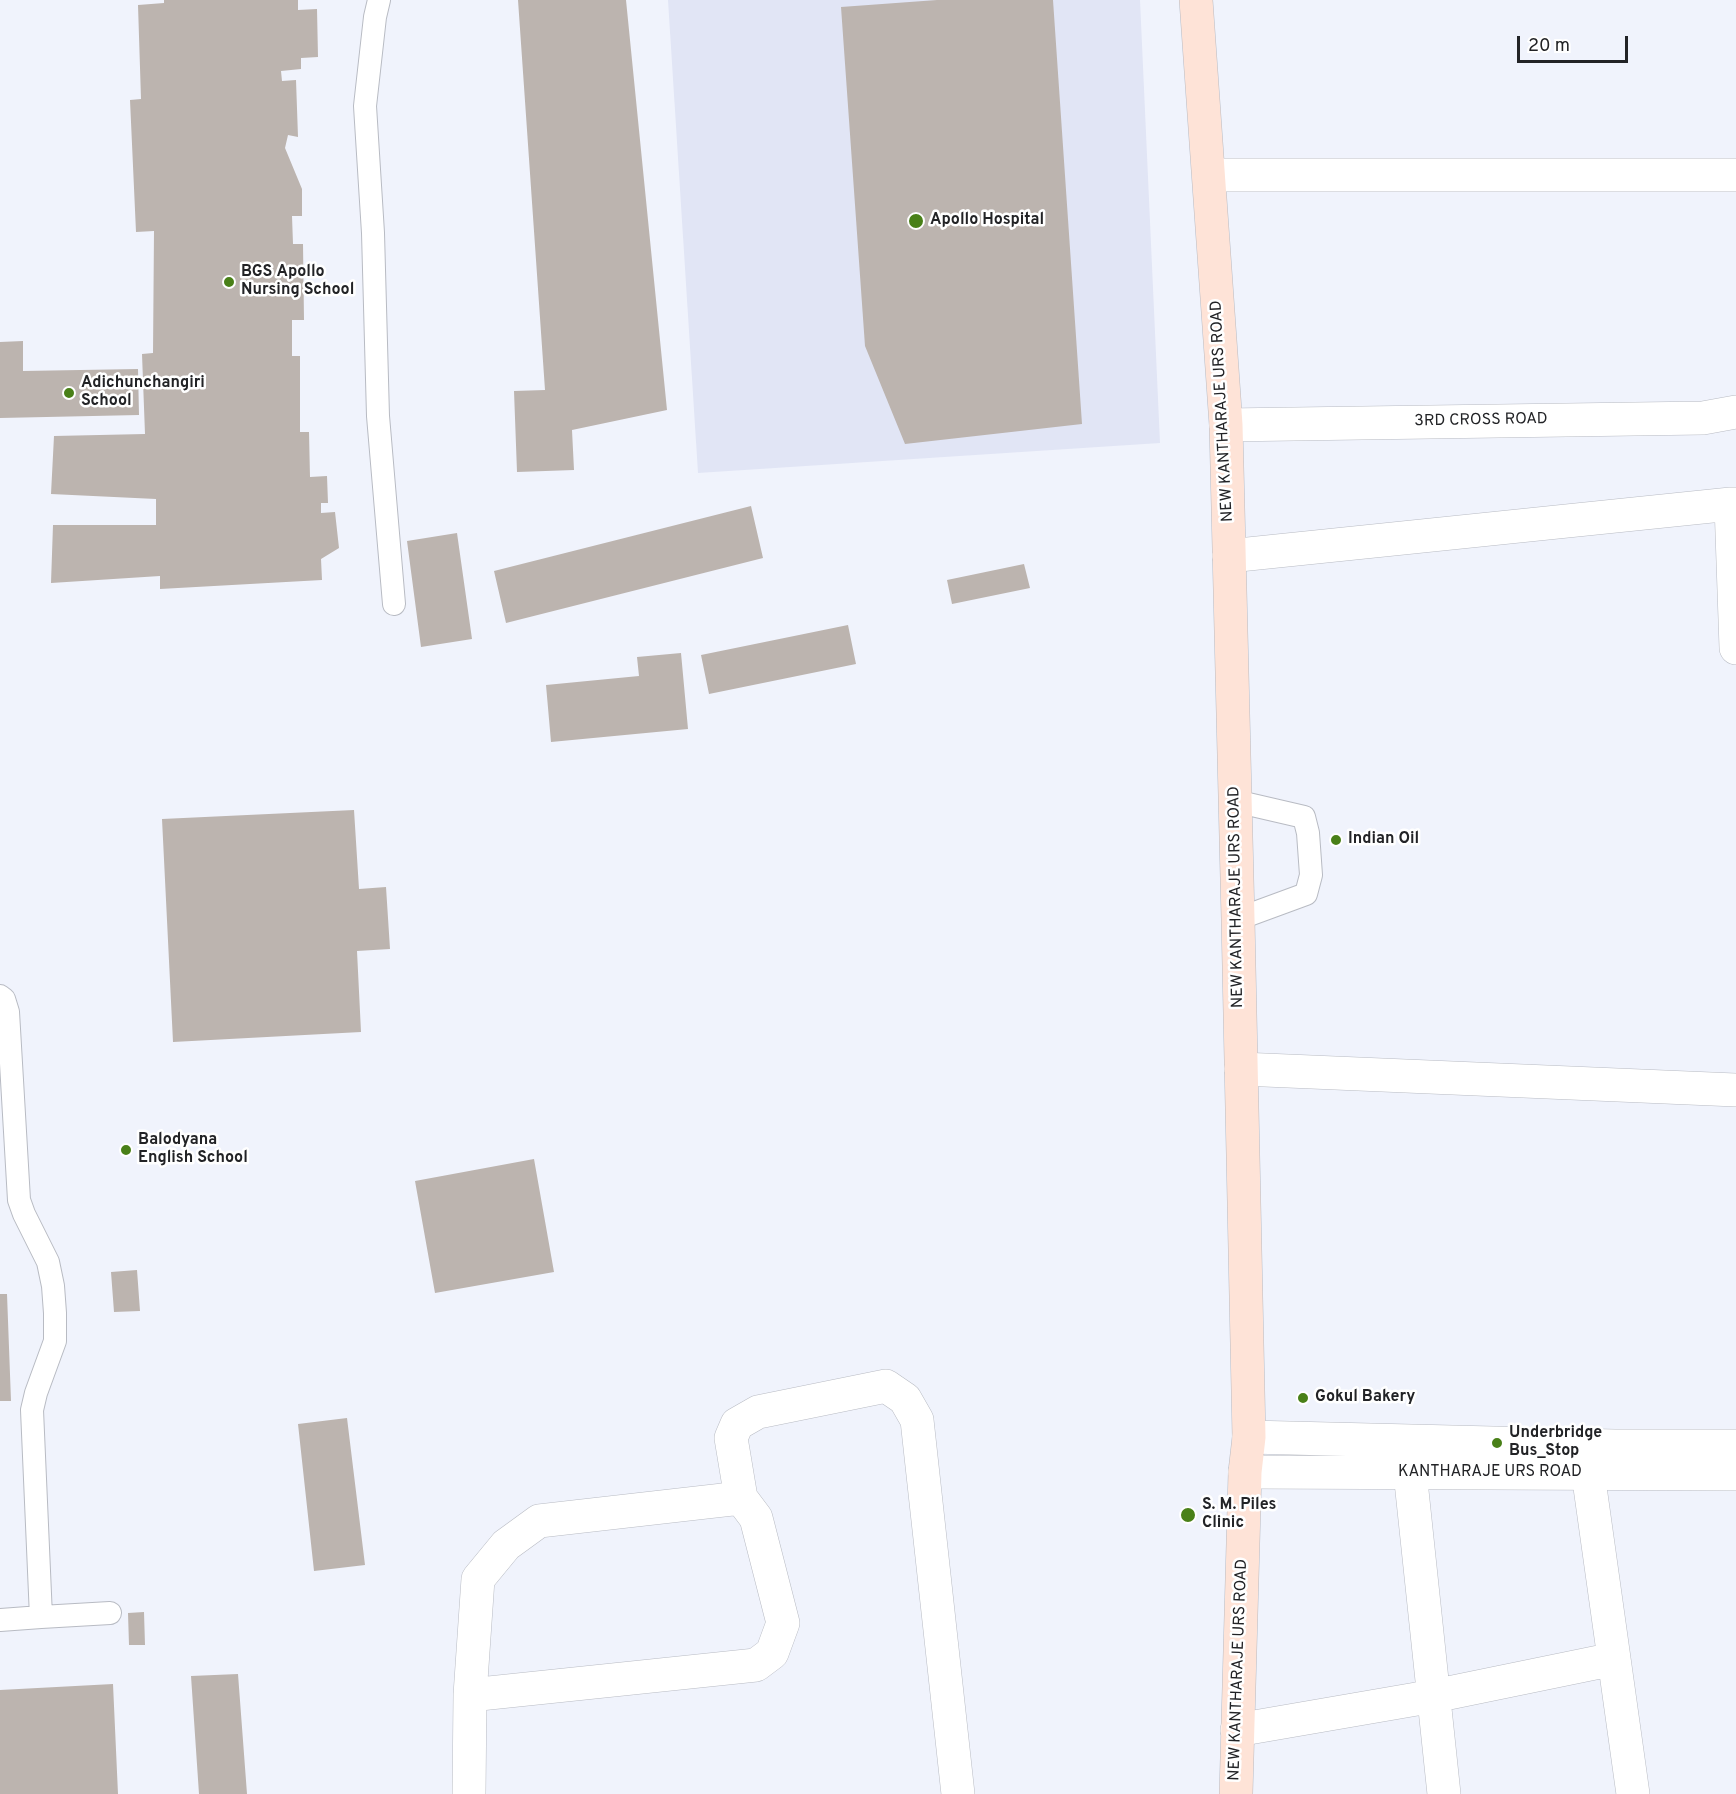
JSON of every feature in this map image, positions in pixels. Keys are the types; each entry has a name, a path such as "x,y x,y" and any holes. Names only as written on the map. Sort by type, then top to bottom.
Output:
{"main road":[{"name":"NEW KANTHARAJE URS ROAD","path":"1196,0 1226,425 1238,919 1249,1437 1245,1472 1236,1794"}],"street":[{"path":"1209,175 1736,175"},
{"name":"3RD CROSS ROAD","path":"1226,425 1703,418 1736,412"},
{"path":"1229,556 1734,504 1736,648"},
{"path":"1241,1069 1736,1090"},
{"path":"470,1695 756,1665 772,1653 783,1623 756,1518 741,1498 731,1438 737,1424 758,1412 886,1386 905,1399 917,1420 958,1794"},
{"name":"KANTHARAJE URS ROAD","path":"1249,1437 1615,1446 1736,1446"},
{"name":"KANTHARAJE URS ROAD","path":"1245,1472 1736,1474"},
{"path":"1410,1472 1444,1794"},
{"path":"1588,1473 1633,1794"},
{"path":"469,1794 470,1695 478,1579 506,1545 539,1521 741,1498"},
{"path":"1238,1730 1434,1696 1614,1659"}],"lane":[{"path":"379,0 365,106 373,233 378,416 394,604"},
{"path":"1235,801 1304,817 1308,833 1311,875 1306,894 1238,919"},
{"path":"0,996 4,999 8,1012 19,1200 48,1262 56,1313 55,1341 32,1410 41,1617"},
{"path":"0,1620 110,1613"}],"shaded area":[{"name":"Apollo Hospital","path":"668,0 1140,0 1160,443 698,473"}],"building":[{"name":"BGS Apollo Nursing School","path":"164,0 298,0 298,10 317,9 318,57 301,58 301,69 281,71 282,81 296,80 298,137 288,135 285,148 302,189 302,216 292,216 293,244 303,244 304,320 292,320 292,356 300,356 300,432 309,432 310,477 327,476 328,503 321,503 321,513 335,512 339,548 321,559 322,580 160,589 160,576 51,583 53,525 156,525 156,499 51,494 54,436 145,434 142,354 153,353 154,231 136,232 130,100 141,99 138,5 164,3"},
{"path":"518,0 626,0 667,410 572,430 574,470 517,472 514,391 545,390"},
{"path":"937,0 1053,0 1082,424 905,444 865,346 841,7"},
{"name":"Adichunchangiri School","path":"23,341 23,371 138,369 139,415 0,418 0,342"},
{"path":"751,506 763,558 506,623 494,571"},
{"path":"457,533 472,639 421,647 407,541"},
{"path":"1024,564 1030,588 952,604 947,580"},
{"path":"848,625 856,664 709,694 701,655"},
{"path":"681,653 688,729 551,742 546,685 639,676 637,657"},
{"path":"354,810 359,889 386,887 390,949 357,951 361,1032 173,1042 162,819"},
{"path":"534,1159 554,1272 435,1293 415,1181"},
{"path":"137,1270 140,1311 114,1312 111,1272"},
{"path":"0,1294 7,1294 11,1401 0,1401"},
{"path":"347,1418 365,1565 314,1571 298,1424"},
{"path":"144,1612 145,1645 129,1645 128,1613"},
{"path":"238,1674 247,1794 199,1794 191,1676"},
{"path":"113,1684 118,1794 0,1794 0,1690"}],"place":[{"name":"Apollo Hospital","path":"916,221"},
{"name":"BGS Apollo Nursing School","path":"229,282"},
{"name":"Adichunchangiri School","path":"69,393"},
{"name":"Indian Oil","path":"1336,840"},
{"name":"Balodyana English School","path":"126,1150"},
{"name":"Gokul Bakery","path":"1303,1398"},
{"name":"Underbridge Bus_Stop","path":"1497,1443"},
{"name":"S. M. Piles Clinic","path":"1188,1515"}]}
